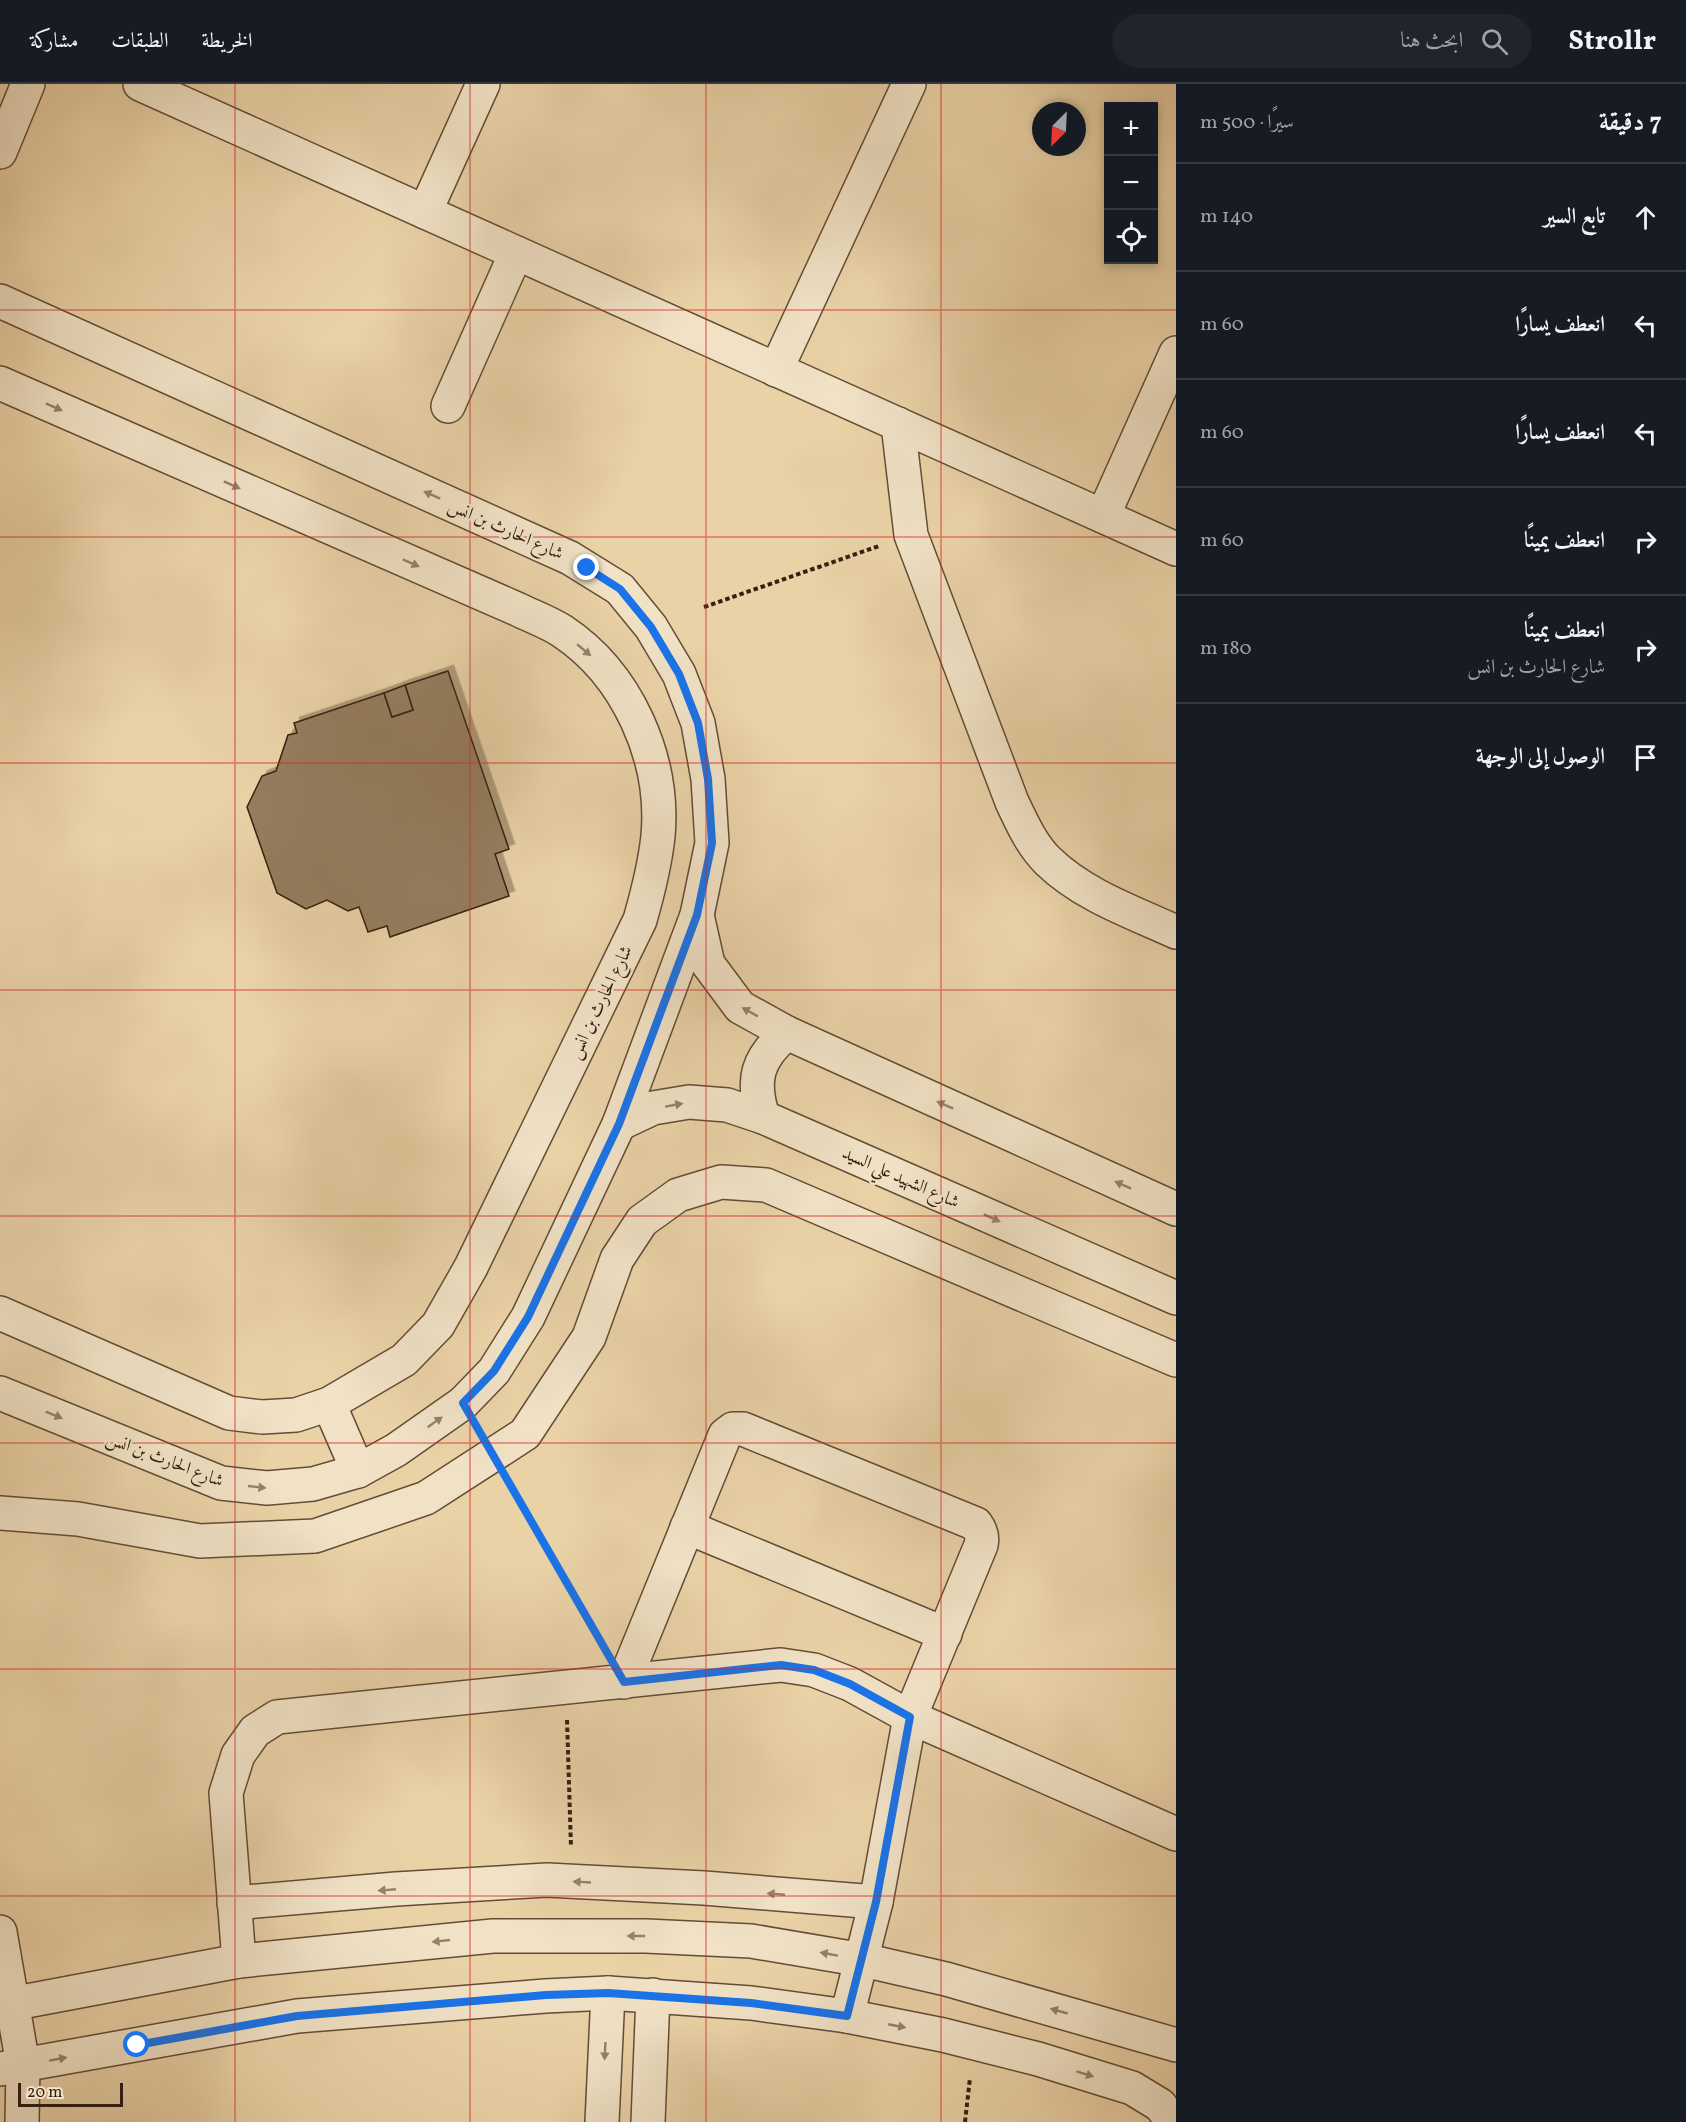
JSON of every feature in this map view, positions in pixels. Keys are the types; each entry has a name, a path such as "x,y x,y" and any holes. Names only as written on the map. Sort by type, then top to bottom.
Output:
{"street":[{"path":"0,152 28,84"},
{"path":"140,84 1176,549"},
{"path":"425,212 483,84"},
{"path":"776,370 909,84"},
{"path":"448,406 516,253"},
{"name":"شارع الحارث بن انس","path":"0,301 570,558 620,589 651,627 679,674 698,723 708,779 712,843 697,915 619,1124 528,1317 494,1371 463,1403 396,1450 358,1471 313,1484 267,1488 221,1483 0,1393"},
{"path":"1103,516 1176,352"},
{"name":"شارع الحارث بن انس","path":"0,383 517,609 562,631 600,664 630,704 647,746 656,789 658,834 653,878 640,920 630,941 471,1268 438,1325 404,1360 329,1404 296,1415 262,1417 229,1413 0,1313"},
{"path":"898,424 910,535 1012,802 1026,833 1047,860 1072,882 1176,932"},
{"path":"697,915 708,964 740,1007 787,1033 1176,1209"},
{"path":"763,1117 757,1098 756,1079 762,1061 772,1045 787,1033"},
{"name":"شارع الشهيد علي السيد","path":"619,1124 652,1108 689,1102 727,1104 763,1117 1176,1299"},
{"path":"0,1514 78,1519 200,1541 315,1536 426,1498 525,1434 589,1336 617,1259 642,1221 678,1195 721,1182 765,1185 1176,1360"},
{"path":"329,1404 358,1471"},
{"path":"624,1682 725,1435 729,1431 738,1428 976,1524 982,1534 981,1545 910,1717 876,1902 847,2016"},
{"path":"687,1527 945,1634"},
{"path":"239,1961 226,1793 238,1755 255,1731 277,1717 781,1665 814,1670 850,1684 910,1717 1176,1834"},
{"path":"234,1903 547,1880 704,1888 876,1902"},
{"path":"0,1932 12,2067 22,2122"},
{"path":"7,2005 239,1961 493,1936 646,1936 751,1941 862,1960 946,1979 1176,2045"},
{"path":"12,2067 297,2016 546,1995 608,1993 653,1995 751,2003 847,2016 973,2043 1038,2059 1132,2088 1160,2104 1173,2122"},
{"path":"602,2122 608,1993"},
{"path":"648,2122 653,1995"}],"path":[{"path":"704,607 910,535"},
{"path":"493,1454 624,1682"},
{"path":"566,1687 572,1881"},
{"path":"965,2122 973,2043"}],"building":[{"path":"448,671 509,849 495,854 509,896 390,937 387,926 368,932 359,907 348,911 327,900 306,909 277,893 247,807 262,776 276,771 288,735 297,733 294,723 384,693 392,717 413,710 405,685"},
{"path":"405,685 413,710 392,717 384,693"}],"route":[{"path":"137,2045 297,2016 546,1995 608,1993 653,1995 751,2003 847,2016 876,1902 910,1717 850,1684 814,1670 781,1665 624,1682 463,1403 494,1371 528,1317 619,1124 697,915 712,843 708,779 698,723 679,674 651,627 620,589 587,568"}]}
